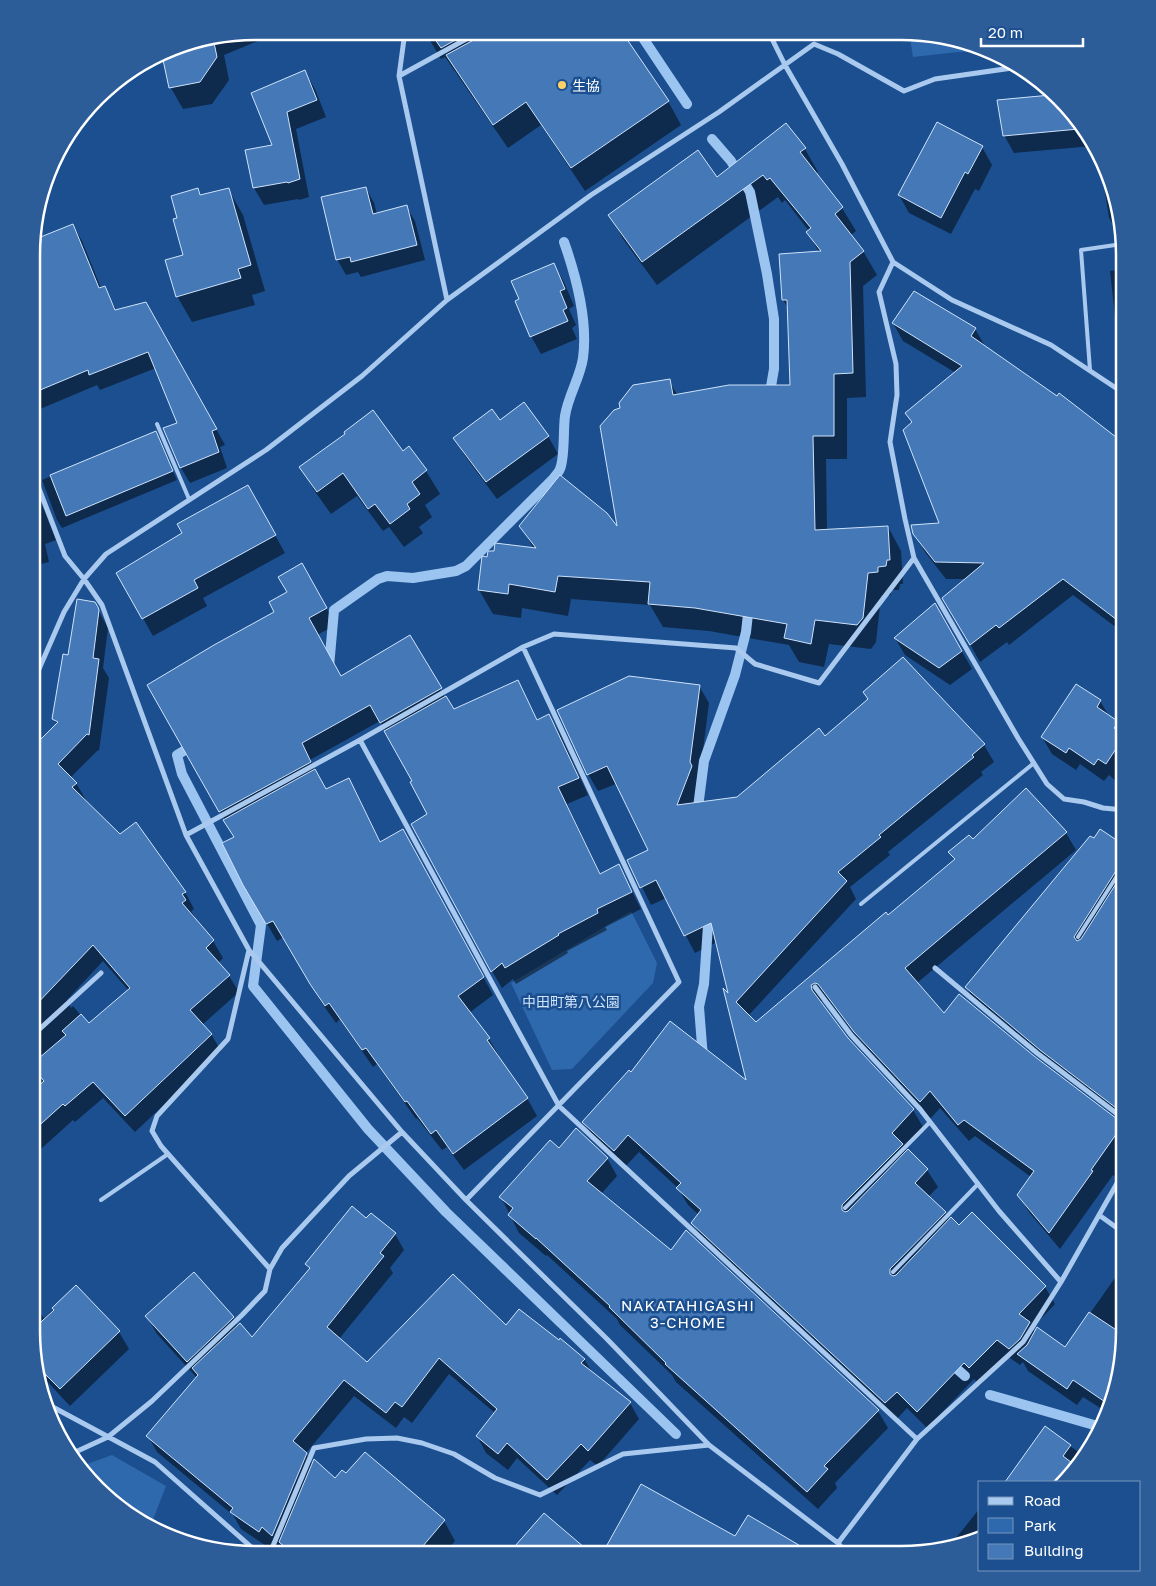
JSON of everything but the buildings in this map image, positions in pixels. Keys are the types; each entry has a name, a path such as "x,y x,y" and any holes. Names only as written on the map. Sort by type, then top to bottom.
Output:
{"street":[{"path":"404,40 399,76 447,300"},
{"path":"399,76 464,40"},
{"path":"772,40 842,164 893,262 952,300 1051,345 1116,388"},
{"path":"40,667 64,612 84,579 106,554 266,450 362,376 447,300 591,195 719,112 814,44 838,54 904,91 935,79 1007,69"},
{"path":"893,262 879,292 896,364 897,395 890,442 914,558 1047,784 1064,800 1084,802 1102,808 1116,809"},
{"path":"40,491 65,556 102,605 186,835 249,950 402,1132 466,1200 606,1339 709,1445 840,1546"},
{"path":"186,835 360,740 523,647 554,634 736,648 755,664 819,683 914,558"},
{"path":"466,1200 679,982 523,647"},
{"path":"360,740 559,1106 917,1438"},
{"path":"249,950 228,1038 158,1116 152,1131 161,1146 270,1269"},
{"path":"935,968 1037,1053 1116,1113"},
{"path":"40,1029 101,973"},
{"path":"815,986 851,1035 920,1109 999,1211 1061,1282"},
{"path":"77,1451 108,1436 152,1400 265,1291 270,1269 282,1248 349,1176 402,1132"},
{"path":"838,1543 917,1438 1023,1342 1061,1282 1116,1186"},
{"path":"1099,1215 1116,1227"},
{"path":"54,1408 155,1462 250,1546"},
{"path":"273,1546 314,1448 366,1439 397,1438 422,1443 454,1454 495,1478 540,1495 622,1454 709,1445"}],"lane":[{"path":"1090,370 1081,250 1116,245"},
{"path":"157,424 189,500"},
{"path":"861,904 1034,763"},
{"path":"1078,937 1116,878"},
{"path":"844,1208 930,1122"},
{"path":"101,1200 168,1154"},
{"path":"894,1272 978,1184"}],"green space":[{"path":"910,40 943,44 972,52 958,52 913,57"},
{"name":"中田町第八公園","path":"631,911 657,963 653,983 572,1069 552,1070 511,983"},
{"path":"112,1455 166,1486 153,1520 113,1493 86,1464"}],"waterway":[{"path":"644,40 687,104"},
{"path":"712,139 731,161 750,192 774,319 774,369 769,398"},
{"path":"327,668 329,667 334,610 378,579 387,576 413,578 456,571 466,566 553,479 559,470 563,458 565,416 583,358 584,344 580,299 564,242"},
{"path":"697,815 704,761 735,675 746,632 749,605"},
{"path":"195,744 177,755 182,774 261,925 253,986 368,1129 446,1212 676,1434"},
{"path":"703,1058 699,1007 704,984 709,911"},
{"path":"949,1362 965,1376"},
{"path":"990,1395 1094,1425"}],"place":[{"name":"生協","path":"562,85"}],"district":[{"name":"NAKATAHIGASHI 3-CHOME","path":"688,1314"}]}
